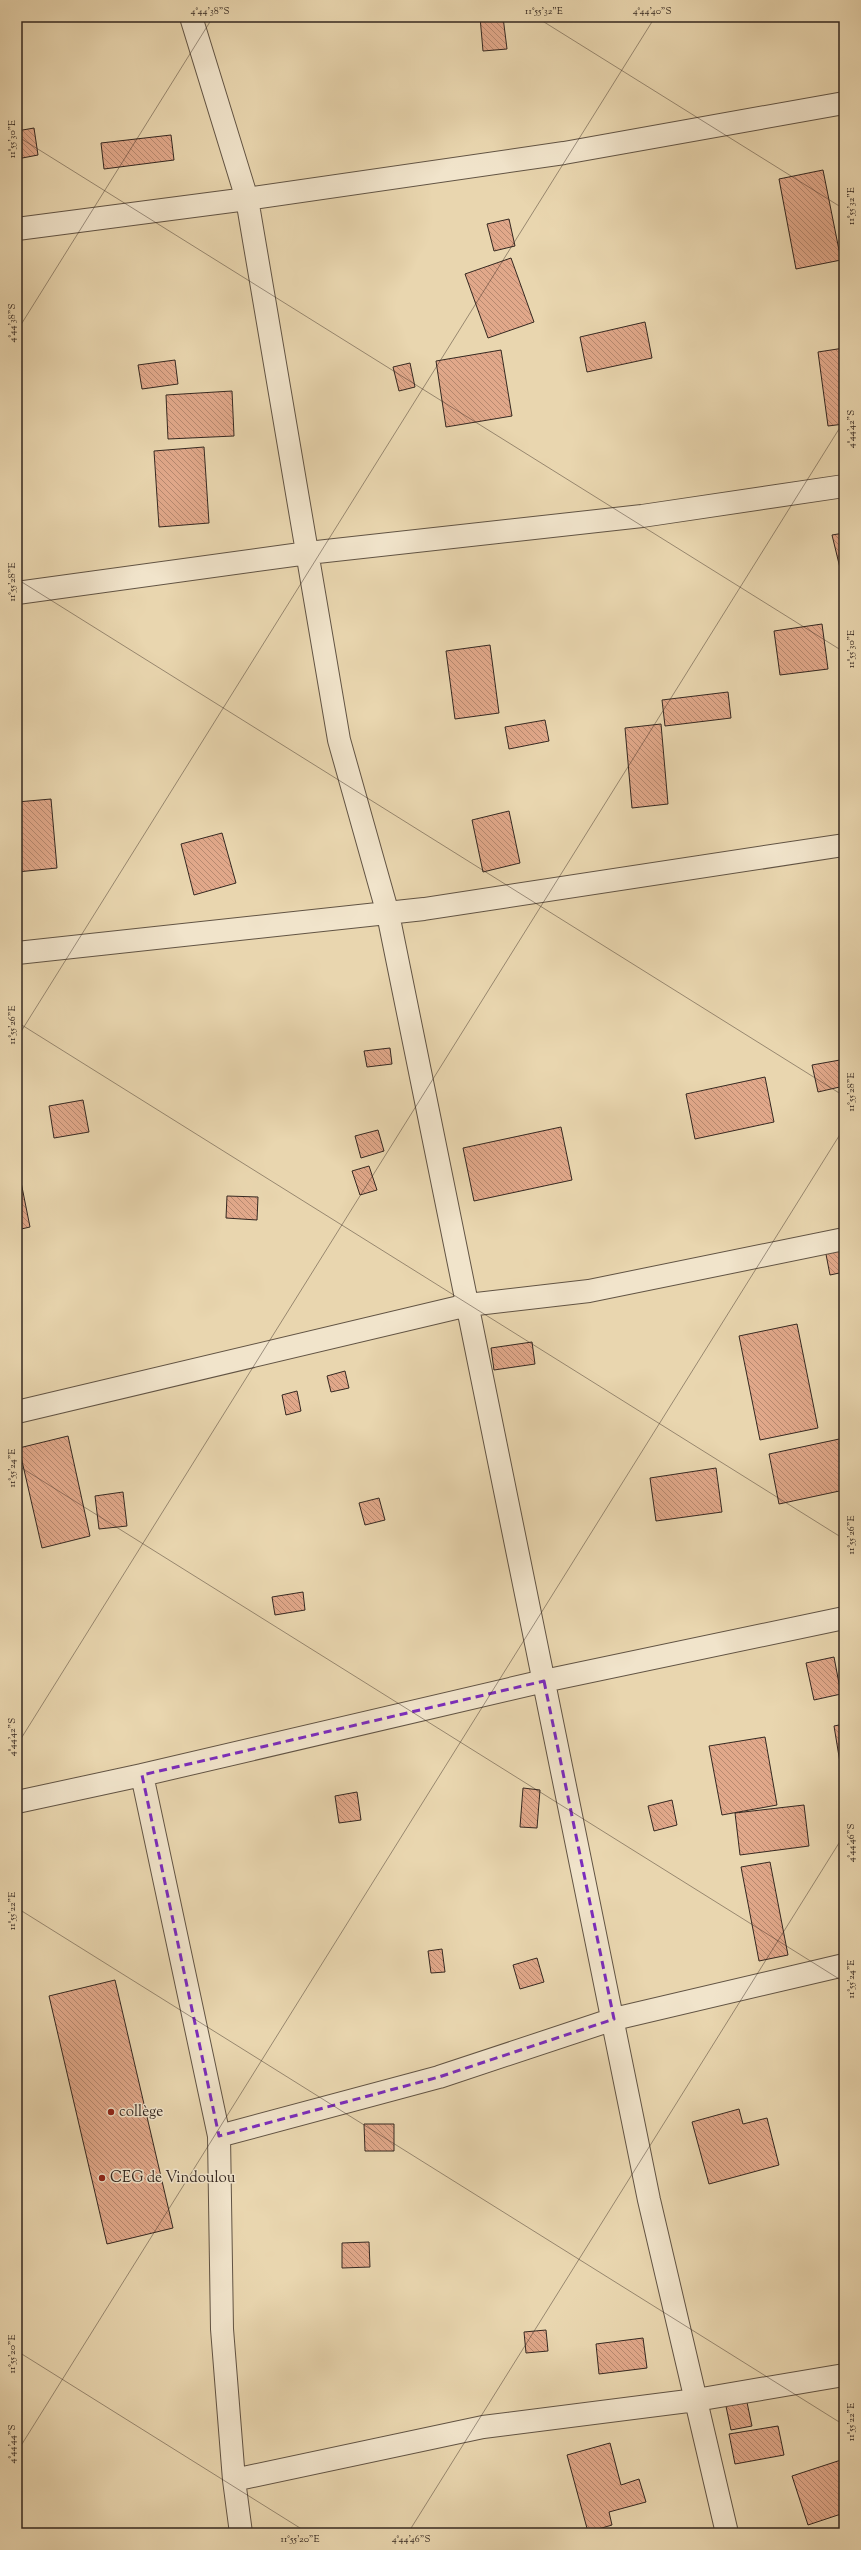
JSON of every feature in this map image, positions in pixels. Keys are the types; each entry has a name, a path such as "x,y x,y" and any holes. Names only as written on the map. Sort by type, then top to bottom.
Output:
{"street":[{"path":"191,17 247,199 339,740 388,914 614,2019 649,2200 727,2533"},
{"path":"17,229 247,199 564,153 844,103"},
{"path":"17,593 308,553 642,516 844,486"},
{"path":"17,953 388,914 844,845"},
{"path":"17,1412 468,1305 589,1291 844,1239"},
{"path":"17,1802 142,1775 544,1681 844,1618"},
{"path":"142,1775 219,2136 222,2329 234,2480 241,2533"},
{"path":"219,2136 439,2077 614,2019 844,1965"},
{"path":"234,2480 483,2427 696,2400 844,2375"}],"highlighted area":[{"path":"544,1681 614,2019 439,2077 219,2136 142,1775"}],"building":[{"path":"480,17 503,17 507,49 483,51"},
{"path":"34,128 38,155 17,159 17,131"},
{"path":"171,135 174,160 104,169 101,143"},
{"path":"823,170 841,260 796,269 779,179"},
{"path":"509,219 515,246 494,251 487,224"},
{"path":"511,258 534,322 488,338 465,274"},
{"path":"645,322 652,358 587,372 580,337"},
{"path":"844,348 844,424 828,426 818,352"},
{"path":"501,350 512,416 446,427 436,361"},
{"path":"175,360 178,384 142,389 138,365"},
{"path":"410,363 415,387 399,391 393,367"},
{"path":"232,391 234,436 168,439 166,395"},
{"path":"204,447 209,523 159,527 154,451"},
{"path":"844,533 844,567 840,568 832,535"},
{"path":"822,624 828,669 780,675 774,631"},
{"path":"490,645 499,713 455,719 446,651"},
{"path":"728,692 731,718 665,726 662,700"},
{"path":"545,720 549,741 509,749 505,727"},
{"path":"661,724 668,804 632,808 625,728"},
{"path":"51,799 57,868 17,872 17,802"},
{"path":"509,811 520,863 483,872 472,820"},
{"path":"222,833 236,883 194,895 181,844"},
{"path":"390,1048 392,1064 367,1067 364,1051"},
{"path":"840,1060 844,1086 818,1092 812,1065"},
{"path":"765,1077 774,1122 695,1139 686,1094"},
{"path":"83,1100 89,1132 54,1138 49,1106"},
{"path":"561,1127 572,1180 474,1201 463,1148"},
{"path":"378,1130 384,1151 361,1158 355,1136"},
{"path":"369,1166 377,1190 360,1195 352,1171"},
{"path":"21,1182 30,1227 17,1230 17,1183"},
{"path":"227,1196 258,1197 257,1220 226,1218"},
{"path":"844,1241 844,1272 830,1275 824,1244"},
{"path":"797,1324 818,1428 760,1440 739,1336"},
{"path":"532,1342 535,1364 494,1370 491,1348"},
{"path":"345,1371 349,1388 331,1392 327,1376"},
{"path":"297,1391 301,1411 286,1415 282,1395"},
{"path":"68,1436 90,1536 42,1548 19,1448"},
{"path":"844,1438 844,1490 779,1504 769,1454"},
{"path":"716,1468 722,1512 656,1521 650,1478"},
{"path":"123,1492 127,1526 99,1529 95,1496"},
{"path":"379,1498 385,1520 365,1525 359,1503"},
{"path":"303,1592 305,1610 275,1615 272,1597"},
{"path":"834,1657 841,1694 814,1700 806,1663"},
{"path":"844,1724 844,1787 834,1726"},
{"path":"765,1737 777,1805 722,1815 709,1746"},
{"path":"523,1788 540,1790 537,1828 520,1827"},
{"path":"357,1792 361,1820 339,1823 335,1796"},
{"path":"672,1800 677,1825 654,1831 648,1806"},
{"path":"804,1805 809,1846 740,1855 735,1813"},
{"path":"770,1862 788,1955 759,1961 741,1867"},
{"path":"442,1949 445,1972 431,1973 428,1951"},
{"path":"537,1958 544,1982 520,1989 513,1965"},
{"name":"collège","path":"115,1980 173,2228 107,2244 49,1996"},
{"path":"739,2109 743,2124 767,2118 779,2165 709,2184 692,2122"},
{"path":"364,2124 394,2124 394,2151 365,2151"},
{"path":"369,2242 370,2267 342,2268 342,2243"},
{"path":"546,2330 548,2351 526,2353 524,2332"},
{"path":"643,2338 647,2368 599,2374 596,2344"},
{"path":"745,2393 752,2426 731,2430 724,2397"},
{"path":"778,2426 784,2455 735,2464 729,2434"},
{"path":"610,2443 621,2485 639,2479 646,2502 609,2512 612,2525 588,2532 567,2455"},
{"path":"844,2459 844,2513 808,2525 792,2476"}],"place":[{"name":"collège","path":"111,2112"},
{"name":"CEG de Vindoulou","path":"102,2178"}]}
